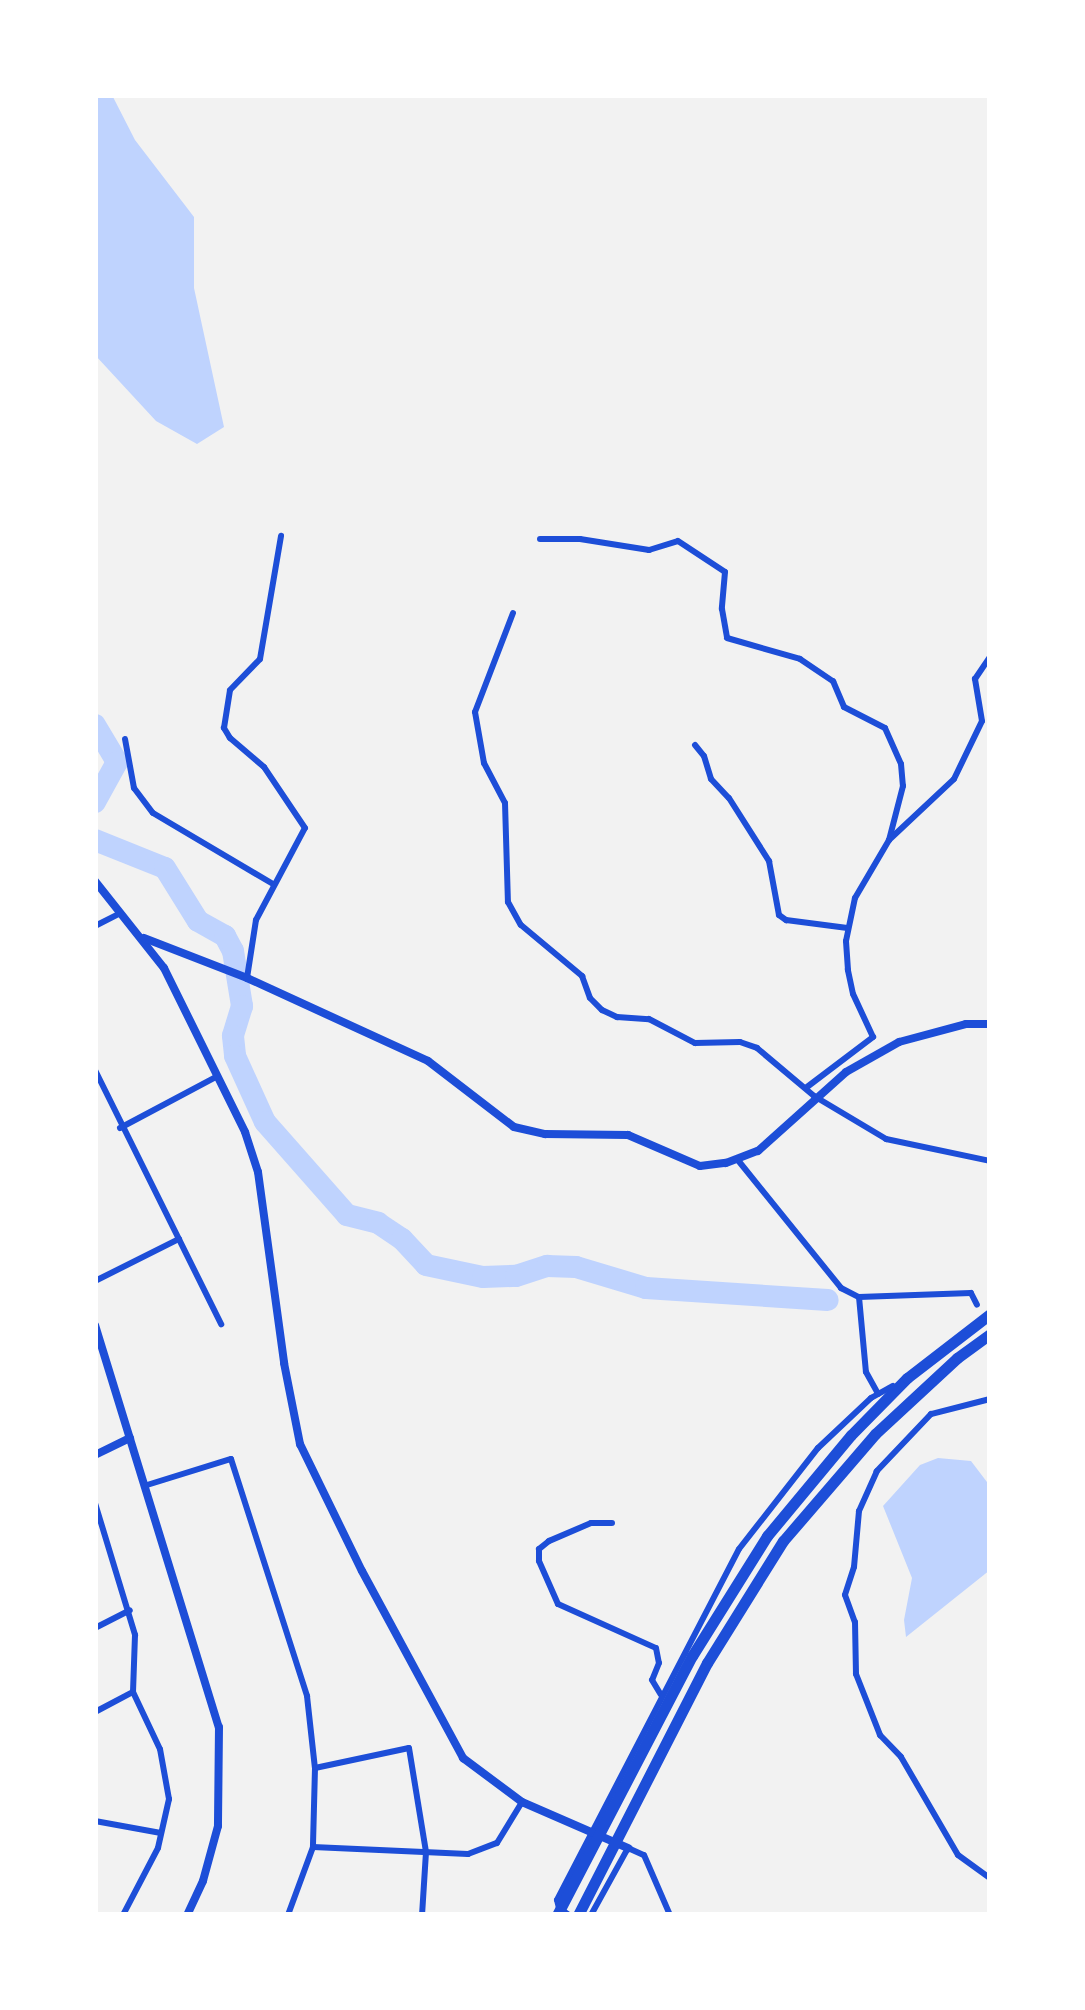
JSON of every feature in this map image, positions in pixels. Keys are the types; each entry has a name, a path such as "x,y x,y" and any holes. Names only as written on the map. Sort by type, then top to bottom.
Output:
{"highway":[{"path":"557,1915 692,1656 775,1526 851,1435 908,1378 990,1314"},
{"path":"578,1915 706,1662 755,1582 806,1512 875,1434 957,1358 990,1334"}],"street":[{"path":"247,978 249,946 273,884 303,837 302,819 264,766 230,738 224,717 230,690 260,659 281,536"},
{"path":"540,539 580,539 649,550 678,541 725,572 722,620 727,638 800,660 832,680 844,708 884,728 901,764 903,786 889,840 855,898 847,928 853,994 873,1038 807,1087"},
{"path":"512,613 475,712 484,764 507,815 508,902 512,912 556,958 582,976 590,998 602,1010 617,1017 649,1020 695,1043 740,1042 757,1048 814,1096 886,1139 990,1161"},
{"path":"889,840 954,779 982,721 974,678 990,657"},
{"path":"125,739 134,788 153,812 273,884"},
{"path":"695,745 704,756 710,779 729,798 769,861 779,916 847,928"},
{"path":"95,881 144,938 245,1132 258,1172 284,1363 306,1458 463,1758 522,1802 644,1855 670,1915"},
{"path":"95,926 123,912"},
{"path":"144,938 247,978 428,1061 514,1127 545,1134 628,1135 700,1166 758,1151 814,1096 846,1072 899,1042 966,1024 990,1024"},
{"path":"95,1070 120,1128 221,1324"},
{"path":"120,1128 218,1076"},
{"path":"737,1159 828,1277 859,1297 971,1293 977,1305"},
{"path":"95,1281 179,1239"},
{"path":"859,1297 866,1372 878,1394"},
{"path":"95,1324 219,1727 218,1826 202,1882 187,1915"},
{"path":"569,1915 559,1908 557,1900 739,1549 818,1448 878,1394 908,1378"},
{"path":"990,1399 930,1414 878,1471 859,1511 854,1567 845,1595 855,1622 856,1674 880,1735 902,1757 958,1855 990,1878"},
{"path":"95,1456 130,1438"},
{"path":"146,1486 231,1459 307,1696 314,1768 313,1847 288,1915"},
{"path":"95,1503 130,1610 135,1635 133,1692 166,1771 169,1799 162,1834 123,1915"},
{"path":"612,1523 591,1523 549,1541 540,1549 539,1562 558,1604 656,1648 659,1663 652,1680 661,1694"},
{"path":"95,1546 107,1540"},
{"path":"95,1628 130,1610"},
{"path":"95,1712 133,1692"},
{"path":"314,1768 409,1748 426,1852 422,1915"},
{"path":"313,1847 483,1851 509,1829 522,1802"},
{"path":"95,1821 162,1834"},
{"path":"591,1915 628,1848"}],"water":[{"path":"95,95 112,95 135,140 194,217 194,288 224,427 197,444 156,421 95,355"},
{"path":"938,1458 971,1461 990,1486 990,1570 906,1637 904,1620 912,1578 883,1506 920,1465"}],"waterway":[{"path":"95,725 117,762 95,802"},
{"path":"95,840 165,868 198,921 225,936 233,951 242,1006 233,1036 235,1056 265,1122 347,1215 378,1223 402,1239 426,1265 483,1277 516,1276 547,1266 576,1267 646,1288 828,1300"}]}
